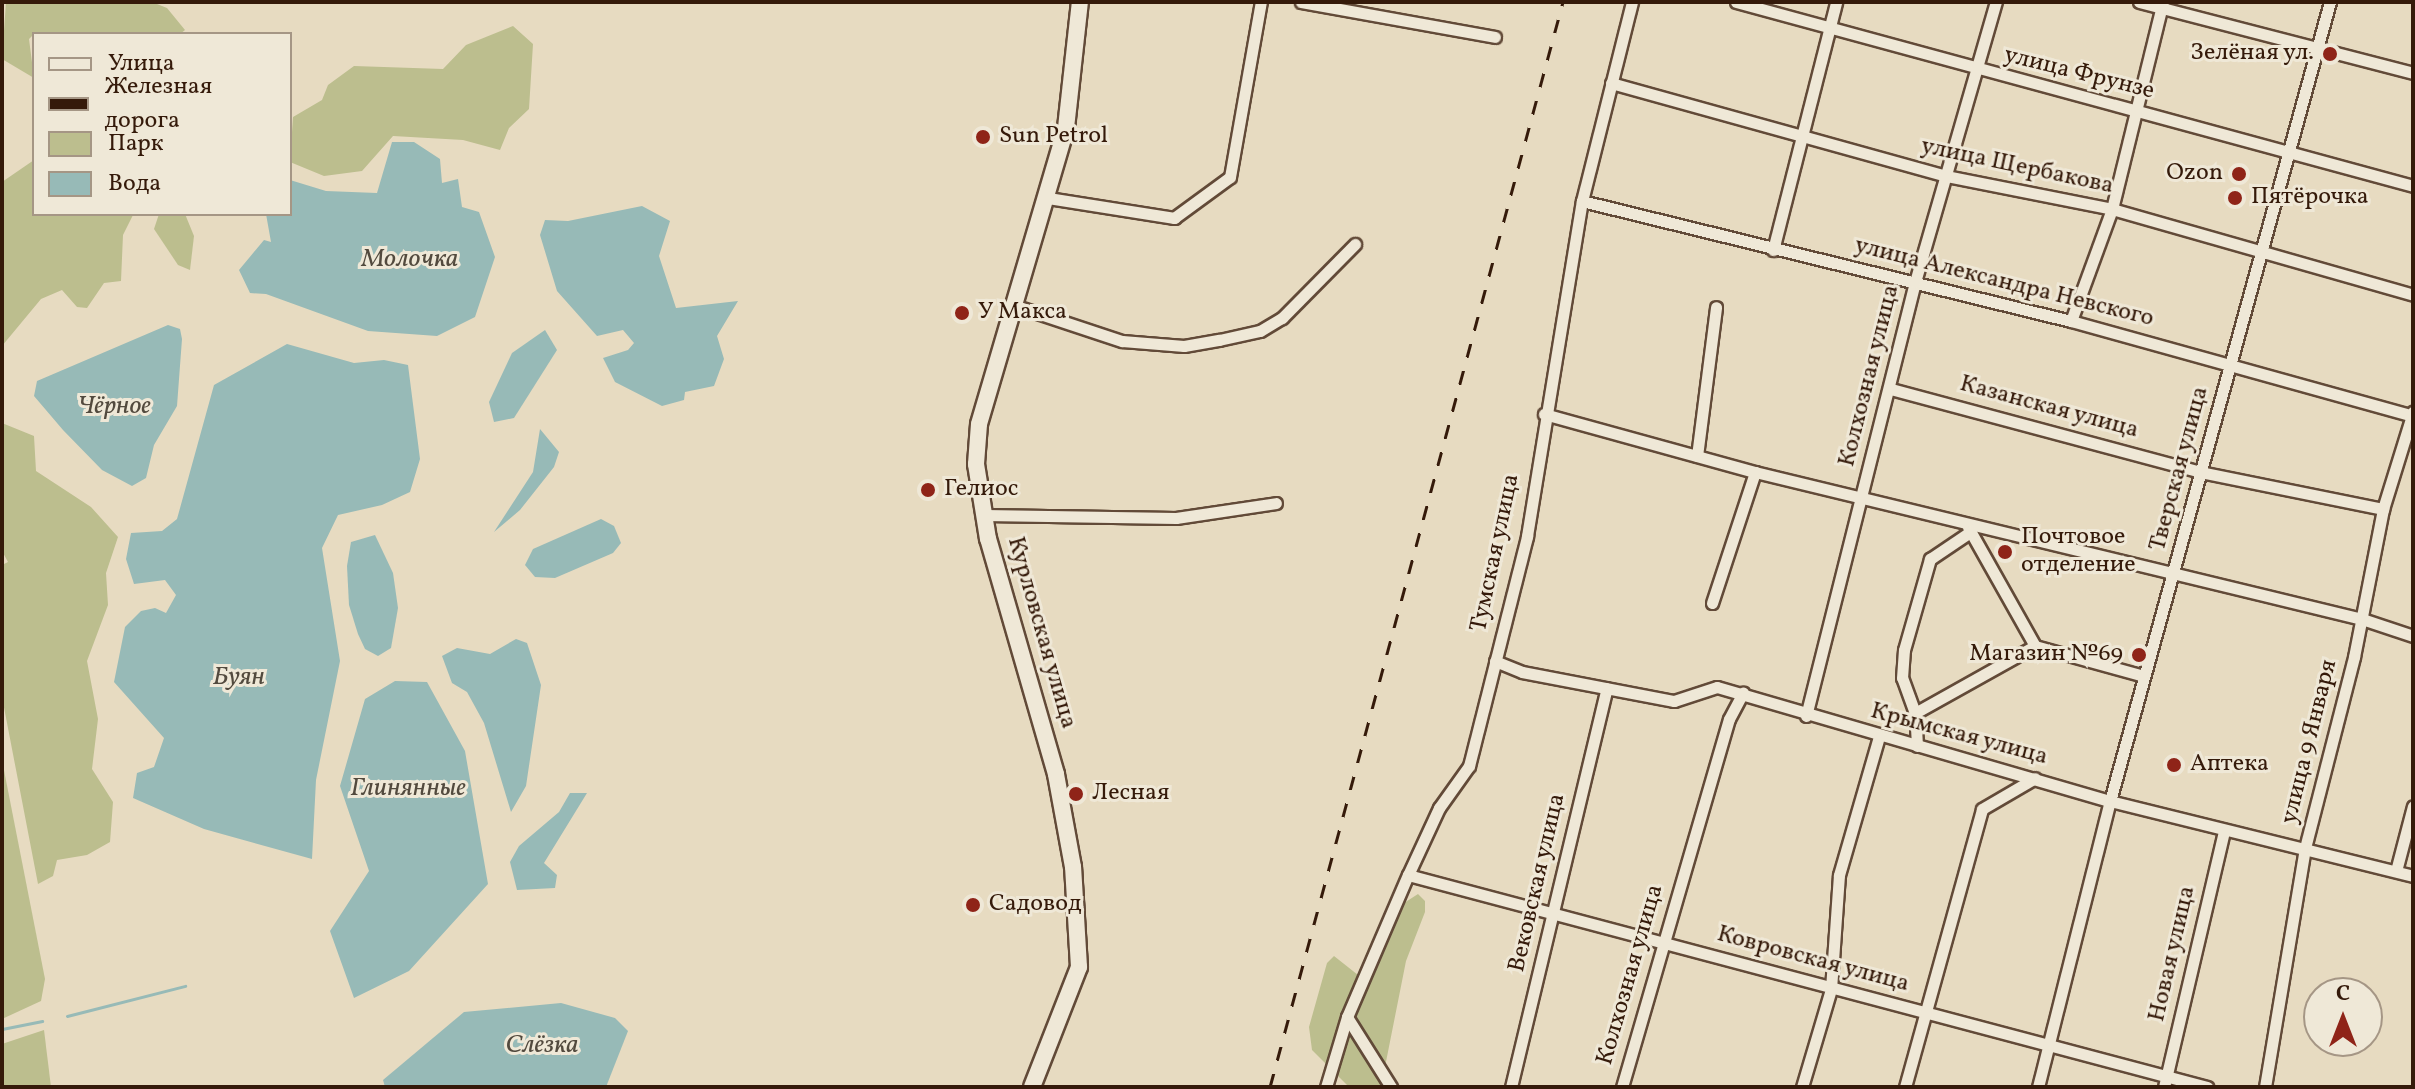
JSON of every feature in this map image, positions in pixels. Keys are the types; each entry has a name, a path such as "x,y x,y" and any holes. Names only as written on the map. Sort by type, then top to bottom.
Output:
{"main road":[{"name":"Курловская улица","path":"1032,1087 1076,980 1080,948 1062,797 984,515 976,464 979,424 1048,198 1069,112 1080,2"}],"street":[{"path":"1048,198 1174,218 1230,177 1261,2"},
{"path":"1301,2 1495,37"},
{"name":"Тумская улица","path":"1326,1087 1347,1017 1408,875 1439,808 1469,766 1527,536 1544,414 1582,201 1632,2"},
{"name":"улица Фрунзе","path":"1736,2 1977,71 2413,186"},
{"path":"1773,250 1836,2"},
{"name":"Колхозная улица","path":"1806,716 1891,389 1915,282 1996,2"},
{"path":"2139,2 2163,5 2318,50 2413,73"},
{"name":"Тверская улица","path":"2038,1087 2110,801 2175,574 2200,472 2330,2"},
{"path":"2071,321 2112,209 2163,5"},
{"name":"улица Щербакова","path":"1611,83 1946,176 2112,209 2413,295"},
{"name":"улица Александра Невского","path":"1582,201 2071,321 2412,414"},
{"path":"1016,306 1122,341 1184,346 1219,340 1260,331 1282,318 1355,244"},
{"path":"1697,456 1716,307"},
{"name":"Казанская улица","path":"1891,389 2200,472 2383,509"},
{"path":"1544,414 1755,472 1964,520 2362,619 2413,636"},
{"name":"улица 9 Января","path":"2265,1087 2305,848 2362,619 2383,509 2412,414"},
{"path":"1712,603 1755,472"},
{"path":"984,515 1143,519 1276,503"},
{"path":"1964,520 2035,646"},
{"path":"1917,746 1915,713 1902,678 1904,650 1930,559 1970,532"},
{"path":"1915,713 2035,646 2144,676"},
{"name":"Крымская улица","path":"1495,661 1522,672 1674,701 1717,687 1743,693 1806,716 2110,801 2413,876"},
{"name":"Вековская улица","path":"1511,1087 1607,688"},
{"name":"Колхозная улица","path":"1622,1087 1729,719 1743,693"},
{"path":"1802,1087 1831,989 1839,875 1879,736"},
{"path":"1905,1087 1982,809 2035,778"},
{"path":"2396,871 2413,806"},
{"name":"Новая улица","path":"2166,1082 2224,831"},
{"name":"Ковровская улица","path":"1408,875 2048,1045 2166,1082 2207,1087"},
{"path":"1347,1017 1391,1087"}],"green space":[{"path":"6,2 152,2 167,8 185,30 32,32 29,39 32,77 2,59"},
{"path":"513,26 533,44 529,109 509,128 500,150 463,140 393,136 362,171 324,176 292,163 293,117 322,100 328,85 354,66 443,69 466,45"},
{"path":"32,161 32,216 132,216 123,235 121,281 104,283 87,308 77,307 62,290 41,299 2,346 2,182"},
{"path":"158,216 186,216 194,236 190,270 178,265 154,229"},
{"path":"2,423 34,436 36,471 91,507 118,537 106,573 108,605 87,661 98,719 92,769 113,802 110,842 87,855 57,860 53,876 38,884 2,697 2,565 8,562 2,551"},
{"path":"2,760 45,979 41,1001 2,1019"},
{"path":"1418,894 1425,901 1425,912 1406,961 1381,1087 1349,1087 1312,1050 1309,1027 1327,963 1334,956 1358,975 1377,967 1401,905"},
{"path":"44,1030 51,1087 2,1087 2,1044"}],"water":[{"name":"Молочка","path":"392,142 414,142 440,159 442,183 458,179 462,207 479,212 495,257 475,317 437,336 368,331 266,294 250,293 239,270 264,240 271,242 266,216 292,216 292,181 326,191 377,193"},
{"path":"642,206 670,221 659,256 676,308 738,301 717,336 724,359 714,386 685,392 684,400 662,406 615,382 603,358 628,350 634,343 623,330 597,336 557,291 540,235 545,220 568,221"},
{"name":"Чёрное","path":"168,325 180,329 182,339 177,406 154,445 146,478 132,486 102,470 63,430 34,396 37,381"},
{"path":"545,330 557,350 514,418 494,422 489,402 512,353"},
{"name":"Буян","path":"287,344 354,363 384,360 408,365 420,459 410,492 382,505 338,515 322,548 340,661 316,780 312,859 204,829 133,798 137,773 154,767 164,738 114,682 125,627 141,611 155,608 166,613 176,595 165,580 134,584 126,559 131,533 162,531 177,519 214,385"},
{"path":"540,429 559,452 554,467 520,510 494,532 533,472"},
{"path":"601,519 614,526 621,543 613,553 555,578 535,577 525,565 533,549"},
{"path":"375,535 393,573 398,608 391,648 378,656 365,649 358,634 349,605 347,566 351,542"},
{"path":"516,639 527,643 541,685 526,786 511,812 484,723 467,692 452,683 442,656 457,648 490,654"},
{"name":"Глинянные","path":"395,681 427,682 465,751 488,884 409,971 354,998 330,931 369,871 340,786 365,699"},
{"path":"570,793 587,793 544,863 557,875 555,888 517,890 510,862 519,846 559,812"},
{"name":"Слёзка","path":"561,1003 615,1018 628,1031 606,1087 385,1087 383,1080 464,1012"}],"waterway":[{"path":"67,1016 185,986"},
{"path":"2,1029 42,1021"}],"railway":[{"path":"1270,1087 1563,2"}],"place":[{"name":"Зелёная ул.","path":"2330,54"},
{"name":"Sun Petrol","path":"983,137"},
{"name":"Ozon","path":"2239,174"},
{"name":"Пятёрочка","path":"2235,198"},
{"name":"У Макса","path":"962,313"},
{"name":"Гелиос","path":"928,490"},
{"name":"Почтовое отделение","path":"2005,552"},
{"name":"Магазин №69","path":"2139,655"},
{"name":"Аптека","path":"2174,765"},
{"name":"Лесная","path":"1076,794"},
{"name":"Садовод","path":"973,905"}]}
